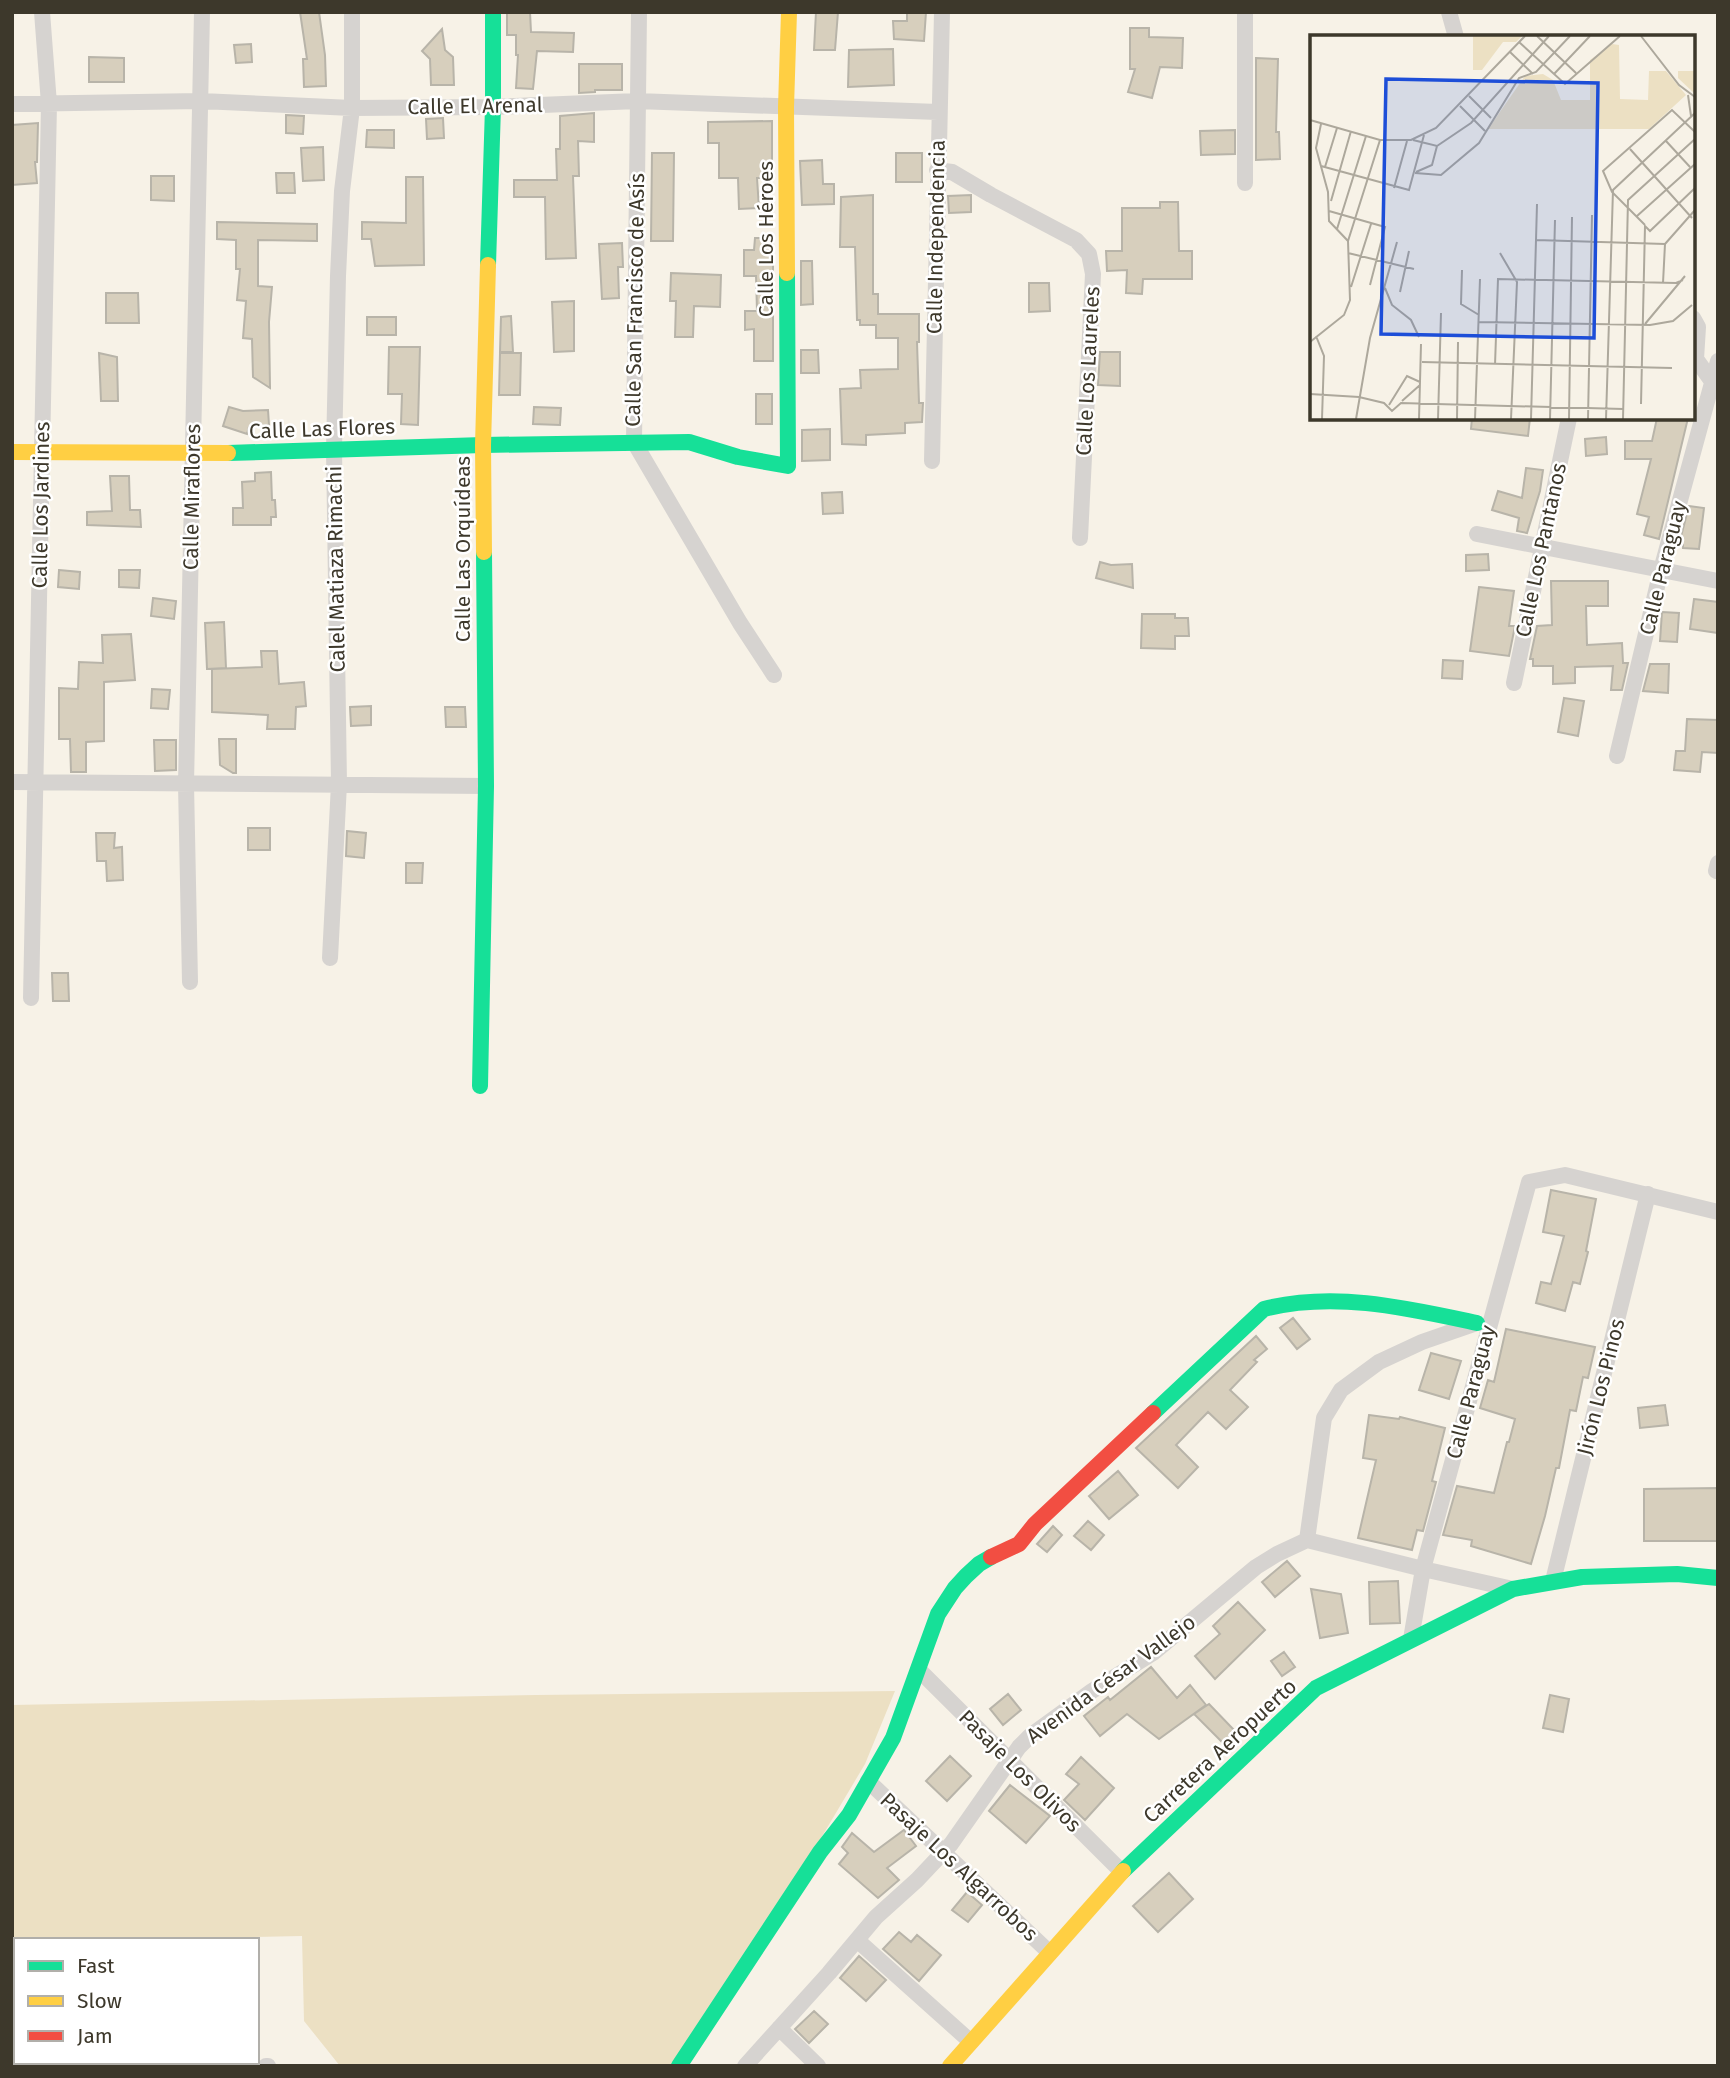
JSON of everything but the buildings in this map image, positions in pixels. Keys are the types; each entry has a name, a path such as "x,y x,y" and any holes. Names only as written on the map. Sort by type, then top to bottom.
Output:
{"street":[{"name":"Calle Los Jardines","path":"31,998 50,104 42,12"},
{"name":"Calle Miraflores","path":"190,982 187,784 202,12"},
{"name":"Calel Matiaza Rimachi","path":"330,958 339,784 334,449 342,191 352,108 352,12"},
{"name":"Calle Las Orquídeas","path":"480,1086 486,786 483,444 493,107 493,12"},
{"name":"Calle San Francisco de Asís","path":"639,12 634,442 740,623 774,675"},
{"name":"Calle Los Héroes","path":"788,466 786,107 789,12"},
{"name":"Calle Independencia","path":"932,461 942,12"},
{"path":"1245,12 1245,183"},
{"path":"1449,12 1455,35"},
{"name":"Calle El Arenal","path":"12,104 201,102 352,108 493,107 637,101 938,112"},
{"name":"Calle Los Laureles","path":"937,170 952,172 1076,240 1088,254 1093,275 1080,538"},
{"path":"1695,322 1698,327 1696,359 1712,380"},
{"name":"Calle Paraguay","path":"1617,757 1661,569 1718,361"},
{"name":"Calle Los Pantanos","path":"1514,682 1569,420"},
{"name":"Calle Las Flores","path":"12,452 42,450 193,454 483,444 689,442 738,457 788,466"},
{"path":"1477,534 1718,581"},
{"path":"12,782 486,786"},
{"name":"Calle Paraguay","path":"1410,1639 1423,1569 1483,1324 1529,1182 1565,1175 1648,1194"},
{"path":"1648,1194 1718,1212"},
{"name":"Jirón Los Pinos","path":"1553,1581 1648,1194"},
{"path":"679,2066 820,1852 849,1815 893,1738 938,1614 955,1588 979,1564 1019,1544 1035,1524 1264,1309 1281,1303 1355,1303 1433,1313 1483,1324"},
{"path":"1483,1324 1422,1342 1379,1362 1341,1390 1324,1418 1307,1541 1513,1589"},
{"name":"Avenida César Vallejo","path":"745,2066 876,1917 943,1853 1030,1736 1092,1691 1153,1653 1256,1567 1307,1541"},
{"name":"Carretera Aeropuerto","path":"950,2066 1122,1872 1316,1688 1513,1589 1581,1577 1677,1574 1718,1578"},
{"name":"Pasaje Los Olivos","path":"919,1670 1122,1872"},
{"name":"Pasaje Los Algarrobos","path":"868,1781 1050,1953"},
{"path":"857,1940 971,2042"},
{"path":"779,2028 818,2066"}],"shaded area":[{"path":"895,1691 865,1764 805,1865 673,2066 340,2066 304,2021 302,1936 14,1938 14,2064 63,2066 12,2066 12,1705"}],"traffic: fast":[{"path":"488,265 493,12"},
{"path":"228,453 689,442 738,457 788,466 787,273"},
{"path":"480,1086 486,786 484,552"},
{"path":"1153,1413 1264,1309 1317,1301 1344,1302 1398,1307 1477,1323"},
{"path":"679,2066 820,1852 849,1815 893,1738 938,1614 966,1576 991,1557"},
{"path":"1123,1871 1316,1688 1513,1589 1582,1577 1677,1574 1718,1578"}],"traffic: slow":[{"path":"787,273 786,107 789,12"},
{"path":"484,552 483,445 488,265"},
{"path":"12,452 228,453"},
{"path":"950,2066 1123,1871"}],"traffic: jam":[{"path":"991,1557 1019,1544 1035,1524 1153,1413"}]}
